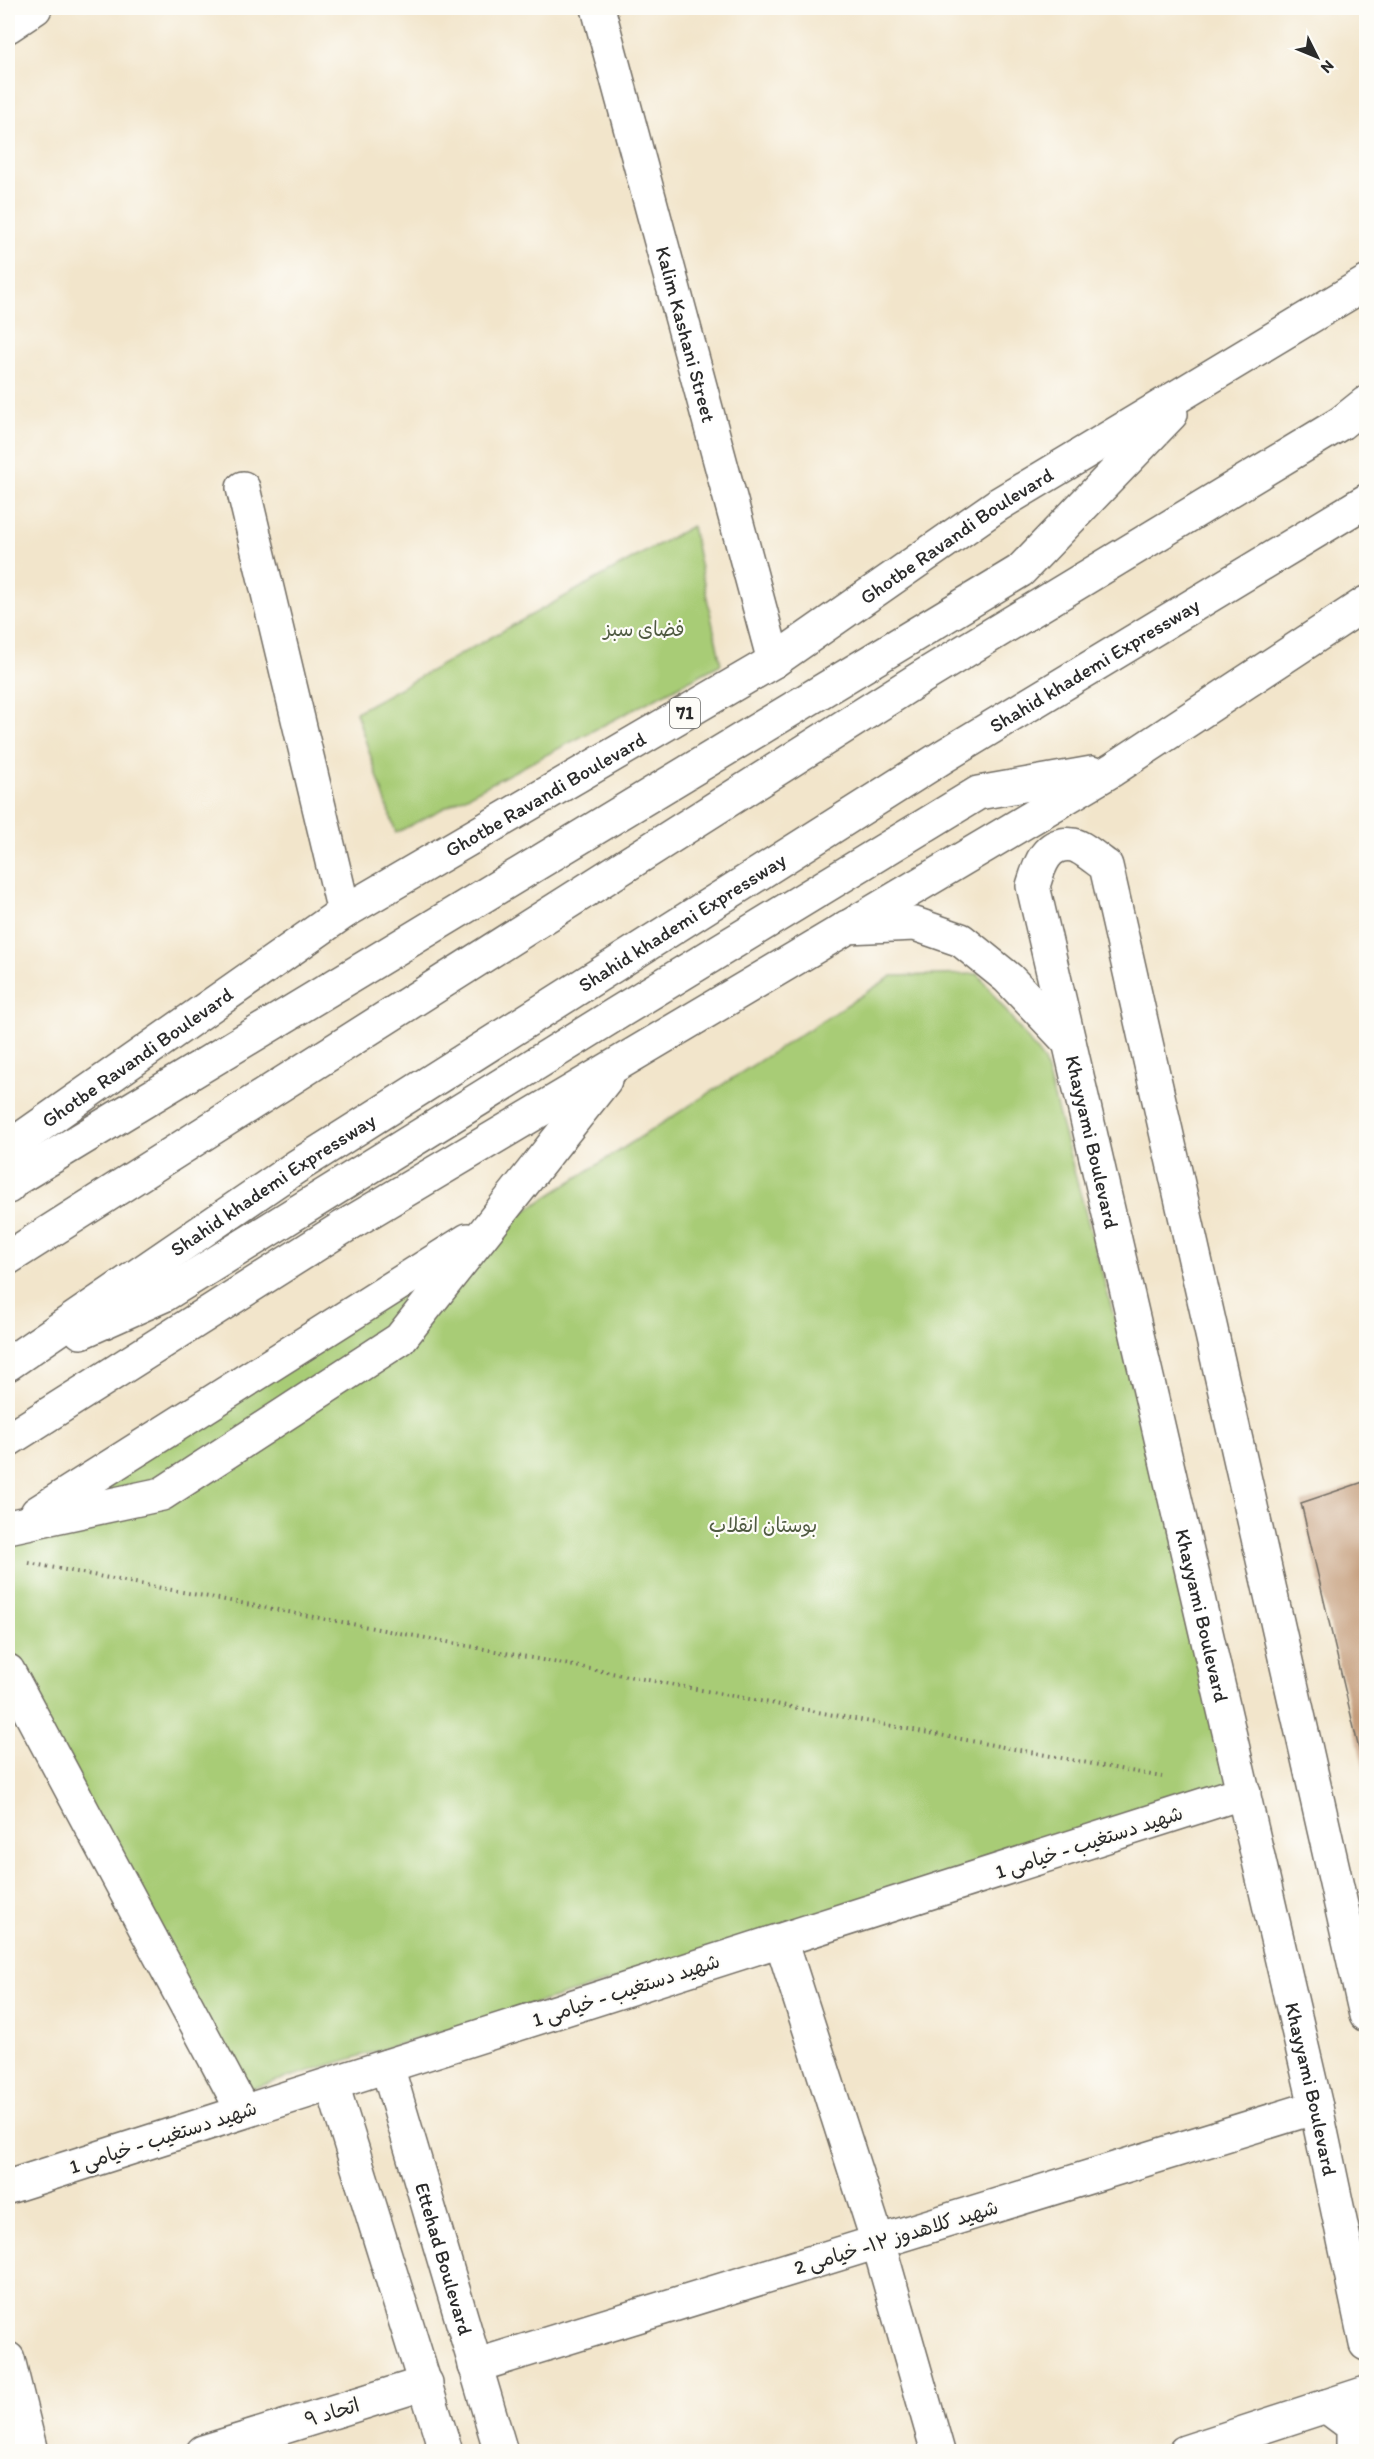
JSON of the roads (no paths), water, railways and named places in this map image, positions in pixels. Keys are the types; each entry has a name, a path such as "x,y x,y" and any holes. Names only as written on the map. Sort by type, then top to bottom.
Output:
{"main road":[{"path":"8,26 35,8"},
{"name":"Kalim Kashani Street","path":"598,8 774,661"},
{"name":"Ghotbe Ravandi Boulevard","path":"8,1148 344,912 774,661 999,504 1366,283"},
{"path":"8,1187 14,1180 1020,572 1199,385"},
{"path":"8,1257 922,677 1341,423 1366,403"},
{"path":"243,488 344,912"},
{"name":"Shahid khademi Expressway","path":"8,1364 287,1174 478,1051 944,756 1366,501"},
{"path":"8,1440 342,1228 1112,770 1366,603"},
{"path":"8,1364 164,1296 619,1012 978,793 1112,770"},
{"name":"Khayyami Boulevard","path":"1366,2015 1106,866 1074,845 1054,848 1040,861 1033,885 1316,2107 1366,2344"},
{"path":"848,927 915,924 962,940 1008,978 1070,1043"},
{"path":"13,1526 162,1494 400,1339 618,1064"},
{"path":"13,1526 489,1227"},
{"path":"8,1671 243,2112"},
{"name":"شهید دستغیب - خیامی 1","path":"8,2187 1244,1792"},
{"path":"781,1940 878,2242 938,2451"},
{"name":"Ettehad Boulevard","path":"387,2066 501,2451"},
{"path":"332,2084 446,2451"},
{"name":"شهید کلاهدوز ۱۲- خیامی 2","path":"476,2366 1316,2107"},
{"path":"8,2360 31,2451"},
{"name":"اتحاد ۹","path":"203,2451 426,2383"},
{"path":"1185,2451 1366,2393"},
{"path":"1326,2406 1353,2426 1353,2451"}],"park label":[{"name":"فضای سبز","path":"644,629"},
{"name":"بوستان انقلاب","path":"763,1525"}]}
